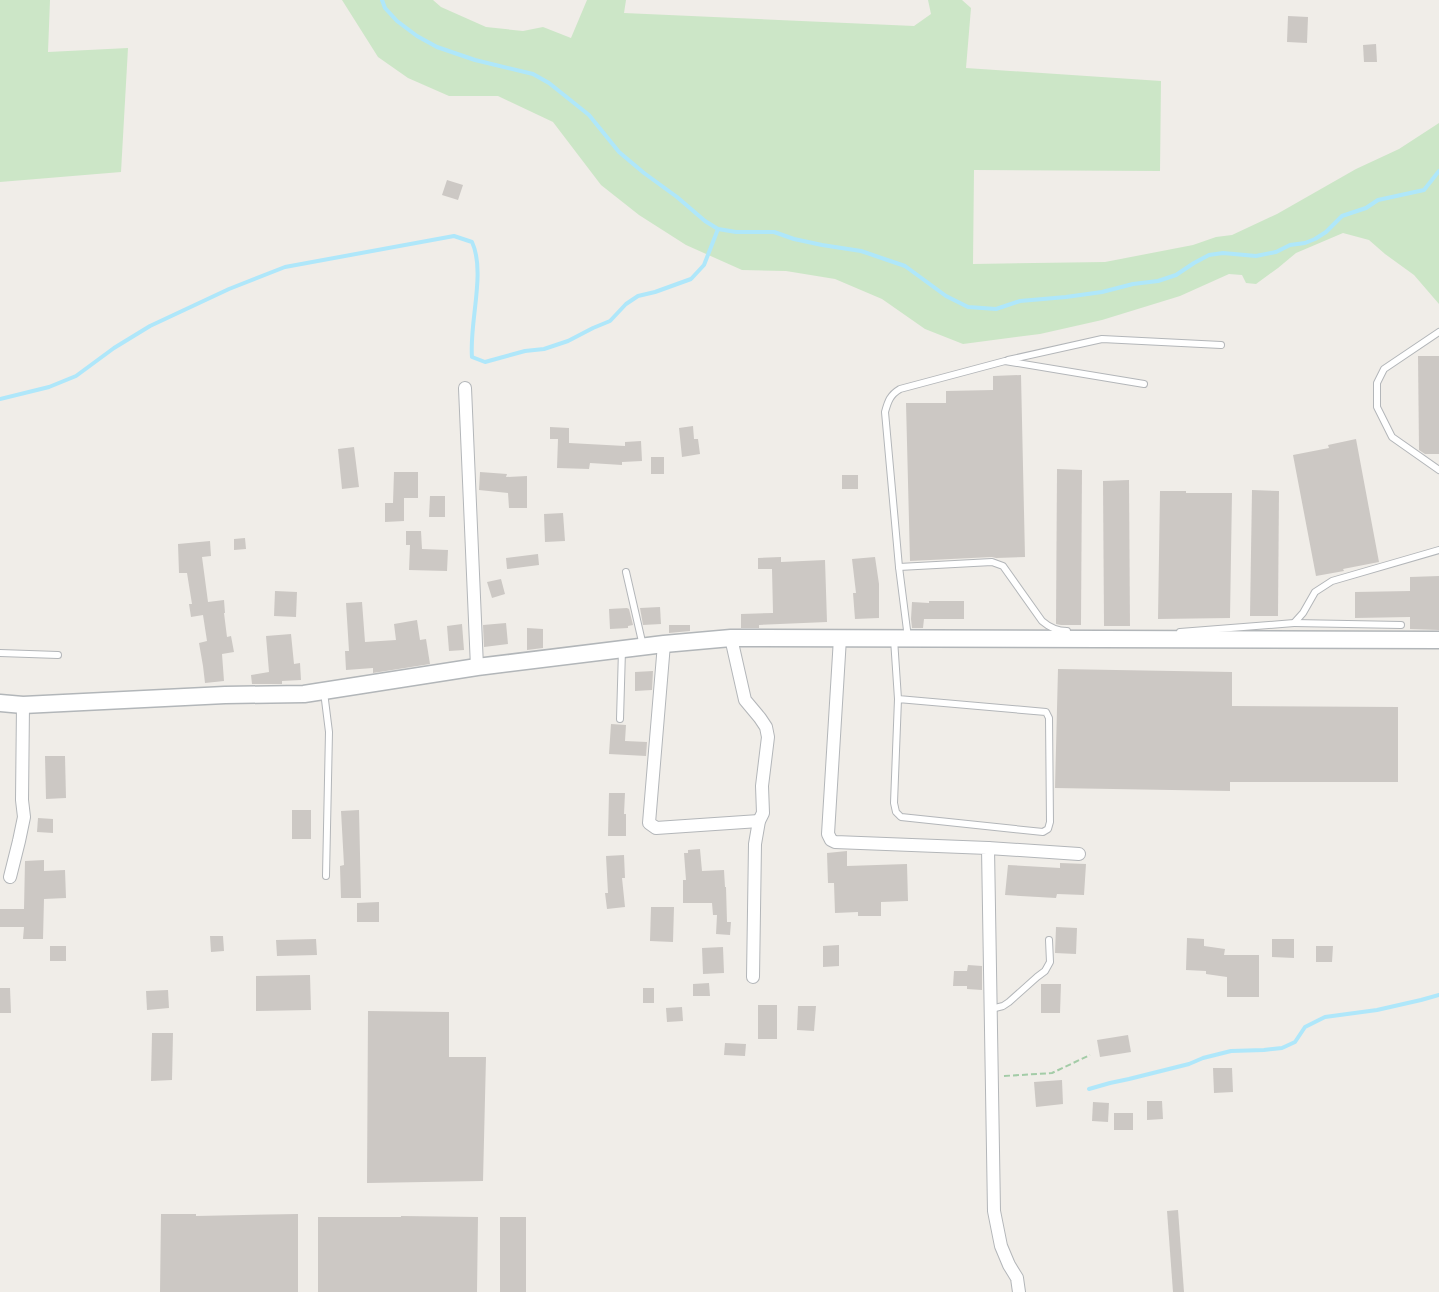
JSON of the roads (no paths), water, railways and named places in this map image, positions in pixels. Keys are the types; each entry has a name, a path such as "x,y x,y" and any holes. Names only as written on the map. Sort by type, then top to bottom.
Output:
{"street":[{"path":"465,388 477,667"},
{"path":"0,703 23,705 225,695 304,694 477,667 731,638 1439,640"},
{"path":"731,638 745,700 766,727 768,737 762,786 763,813 759,821 755,844 753,977"},
{"path":"840,638 829,837 835,842 1079,854"},
{"path":"664,644 650,823 656,828 759,821"},
{"path":"10,877 24,816 22,800 23,705"},
{"path":"988,848 994,1211 1001,1246 1017,1278 1019,1292"}],"lane":[{"path":"1439,332 1384,369 1377,383 1377,407 1392,437 1439,470"},
{"path":"898,699 1046,712 1049,718 1050,822 1048,829 1043,832 901,817 896,812 894,803 898,699 901,638 899,567 885,412 888,400 893,393 900,389 1005,361 1102,339 1221,345"},
{"path":"1005,361 1144,384"},
{"path":"1294,622 1315,592 1332,581 1439,550"},
{"path":"899,567 992,561 998,563 1003,566 1042,621 1059,631 1071,631"},
{"path":"626,573 643,647"},
{"path":"1119,632 1167,633 1294,622 1401,625"},
{"path":"620,719 622,649"},
{"path":"0,653 58,655"},
{"path":"324,691 328,732 326,876"},
{"path":"990,1009 1009,1002 1045,971 1050,962 1049,940"}],"waterway":[{"path":"382,0 385,8 397,21 437,47 475,60 533,74 549,83 589,115 619,152 718,229 736,232 774,232 794,239 861,251 905,266 946,296 968,307 996,309 1020,301 1102,292 1133,284 1158,281 1176,275 1209,255 1223,253 1256,256 1276,252 1290,245 1315,239 1326,232 1342,216 1366,208 1378,200 1424,190 1439,171"},
{"path":"0,399 49,387 76,376 114,348 150,326 229,289 285,267 454,236 472,242 476,254 477,283 472,357 485,362 525,351 544,349 568,341 610,321 626,304 638,296 691,279 704,265 718,229"},
{"path":"1089,1089 1231,1051 1282,1048 1295,1042 1305,1027 1325,1017 1377,1010 1439,995"}]}
